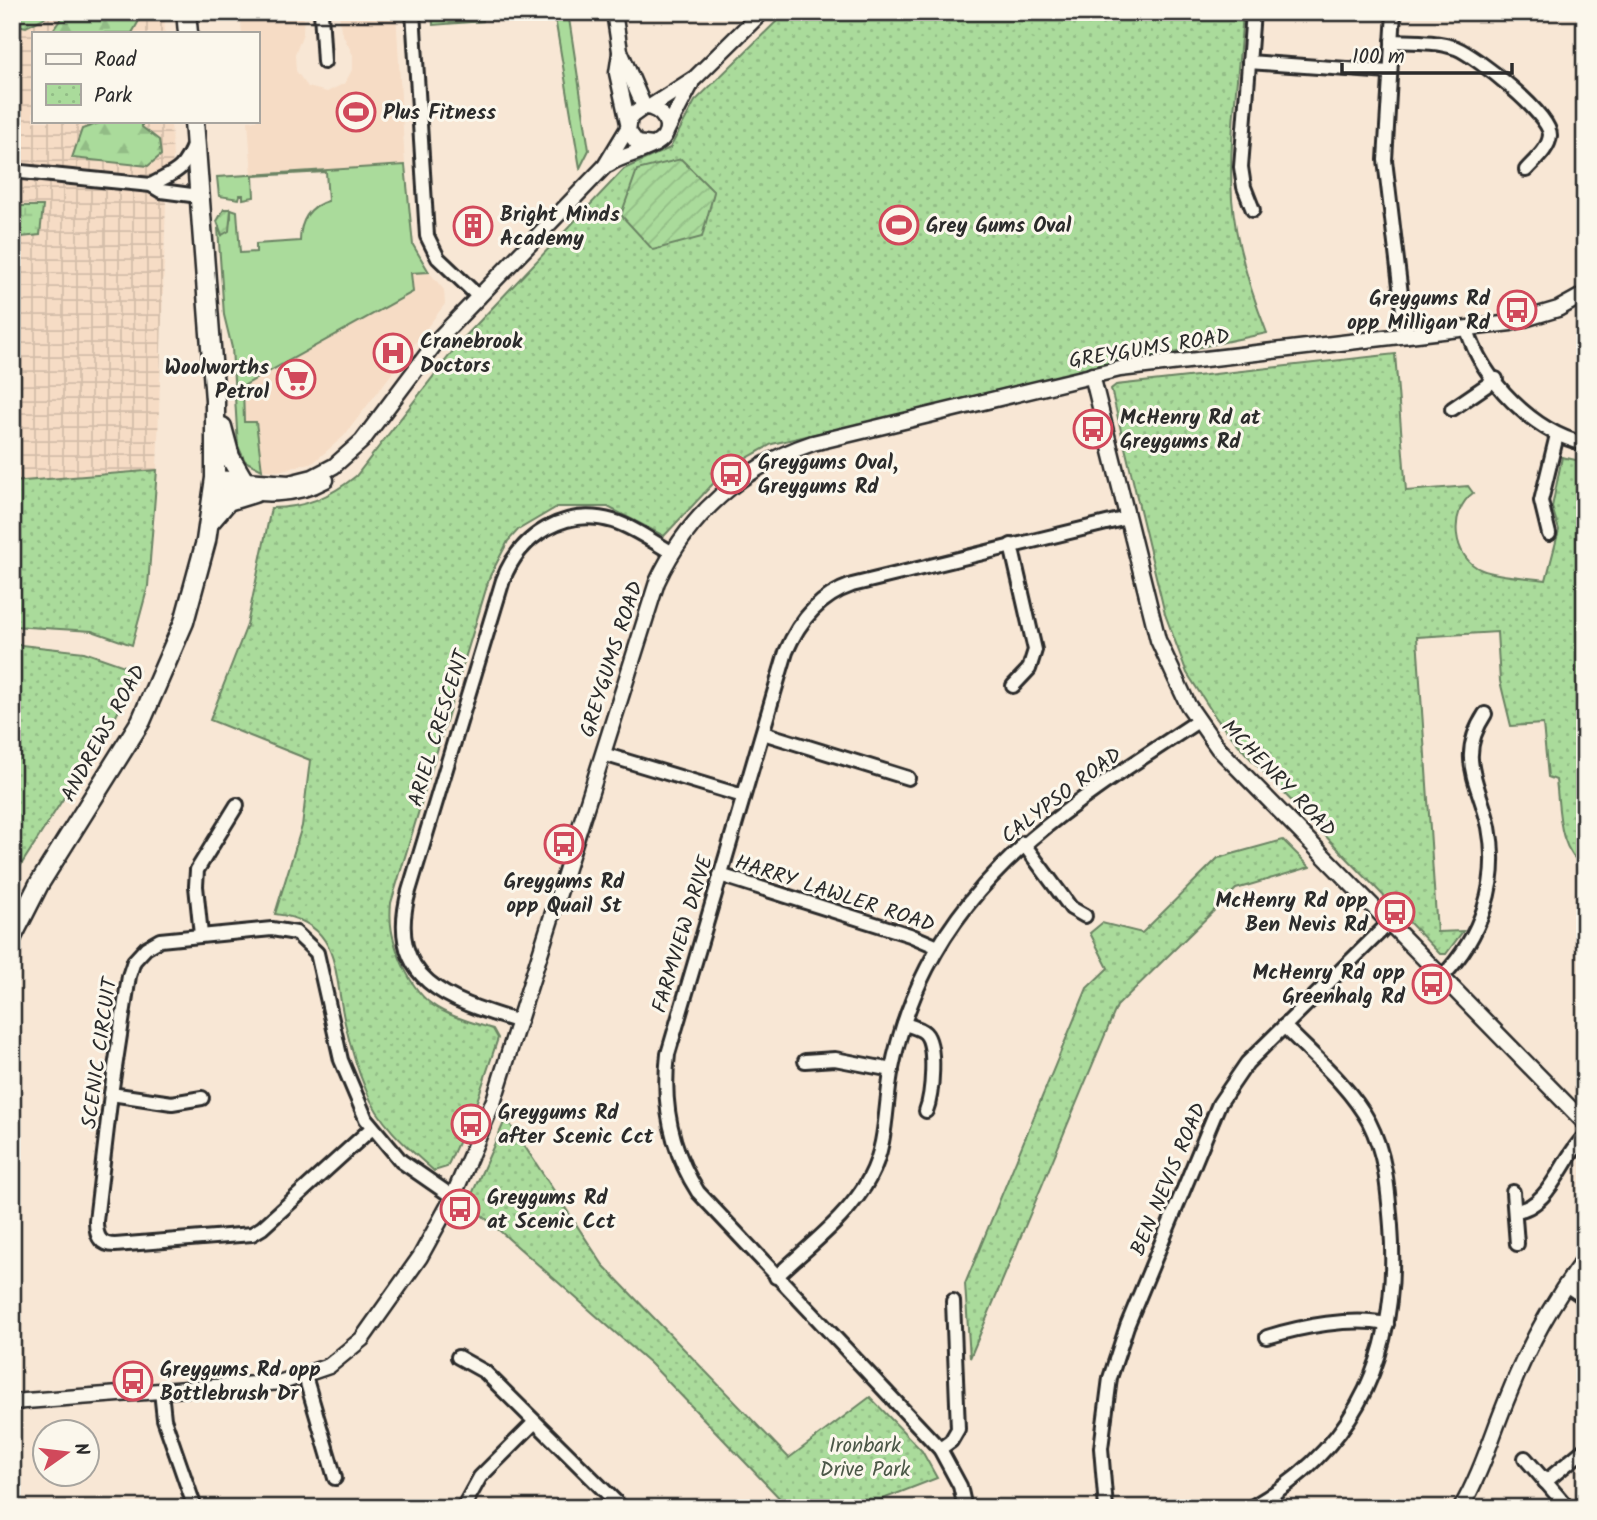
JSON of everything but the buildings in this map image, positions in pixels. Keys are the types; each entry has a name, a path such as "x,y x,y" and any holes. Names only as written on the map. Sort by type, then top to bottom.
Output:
{"main road":[{"path":"186,12 188,32"},
{"name":"ANDREWS ROAD","path":"12,937 39,884 141,721 184,622 208,524 214,484 215,400 194,122"},
{"path":"208,524 228,501 249,487 230,457 215,400"}],"street":[{"path":"321,12 324,62"},
{"path":"413,12 427,236 438,258 479,297"},
{"path":"614,12 620,51 634,89 647,107 664,115 666,132"},
{"path":"214,484 249,487 289,483 313,477 334,466 362,441 415,367 605,166 635,111 647,107 695,78 762,12"},
{"path":"1252,12 1241,167 1244,187 1253,210"},
{"path":"1394,12 1385,160 1406,336"},
{"path":"1392,41 1442,44 1471,55 1542,118 1550,132 1548,144 1526,170"},
{"path":"620,51 617,73 628,125 634,141 652,145"},
{"path":"1249,62 1390,72"},
{"path":"605,166 661,140 695,78"},
{"path":"151,185 178,171 186,163 195,141"},
{"path":"12,171 151,185 161,191 200,196"},
{"name":"GREYGUMS ROAD","path":"12,1402 276,1382 305,1376 335,1362 362,1339 421,1257 453,1197 494,1100 648,604 671,552 700,514 724,492 756,469 791,450 822,440 1092,375 1142,366 1467,329 1537,316 1585,294"},
{"path":"1467,329 1473,346 1520,411 1557,435 1585,444"},
{"name":"MCHENRY ROAD","path":"1092,375 1158,640 1198,721 1218,748 1585,1123"},
{"path":"1452,409 1496,379"},
{"path":"1549,534 1541,501 1557,435"},
{"name":"ARIEL CRESCENT","path":"520,1022 461,1004 438,992 415,965 408,950 404,926 409,891 503,580 515,556 534,536 551,525 575,518 601,519 620,524 671,552"},
{"name":"FARMVIEW DRIVE","path":"965,1508 960,1486 940,1449 698,1192 677,1152 667,1111 666,1068 671,1038 762,733 789,645 802,622 824,599 860,582 1127,518"},
{"path":"1011,545 1034,650 1029,669 1013,686"},
{"path":"1442,977 1463,954 1478,927 1491,880 1491,838 1469,757 1475,730 1485,714"},
{"name":"CALYPSO ROAD","path":"776,1277 848,1207 870,1177 880,1150 892,1070 904,1024 938,947 966,904 1023,843 1063,812 1198,721"},
{"path":"762,733 908,778"},
{"path":"603,754 743,796"},
{"path":"201,935 197,870 237,805"},
{"path":"1023,843 1071,908 1085,916"},
{"name":"HARRY LAWLER ROAD","path":"720,875 910,935 938,947"},
{"name":"BEN NEVIS ROAD","path":"1107,1508 1101,1466 1106,1393 1120,1343 1219,1104 1239,1073 1388,923"},
{"name":"SCENIC CIRCUIT","path":"372,1128 255,1233 97,1245 96,1221 111,1094 129,976 134,961 156,942 201,935 285,929 302,937 313,947 322,966 329,1015 341,1060 360,1109 372,1128 409,1169 453,1197"},
{"path":"904,1024 924,1032 929,1042 932,1086 926,1111"},
{"path":"1250,1508 1300,1475 1340,1431 1375,1367 1393,1290 1386,1173 1377,1140 1350,1094 1284,1026"},
{"path":"805,1062 835,1059 892,1070"},
{"path":"111,1094 172,1103 202,1098"},
{"path":"1515,1211 1528,1208 1542,1195 1585,1136"},
{"path":"1513,1192 1517,1244"},
{"path":"1461,1508 1484,1462 1515,1378 1566,1285 1585,1258"},
{"path":"1566,1285 1585,1298"},
{"path":"940,1449 951,1441 958,1429 953,1301"},
{"path":"1267,1337 1302,1328 1370,1322 1387,1324"},
{"path":"458,1357 480,1367 622,1508"},
{"path":"305,1376 335,1478"},
{"path":"161,1391 164,1419 195,1508"},
{"path":"463,1508 480,1478 535,1422"},
{"path":"1545,1482 1585,1449"},
{"path":"1525,1458 1568,1508"}],"shaded area":[{"path":"12,12 164,12 165,32 32,32 32,122 171,122 173,158 166,201 157,470 12,482"},
{"path":"240,12 304,12 303,33 295,55 296,71 308,87 327,92 345,83 353,68 353,55 341,31 339,12 396,12 405,165 252,175 248,122 259,122 259,32 242,32"},
{"path":"429,272 444,290 445,304 344,436 314,462 278,471 262,470 256,422 244,422 242,386 413,292 411,273"}],"green space":[{"path":"12,12 47,12 48,16 26,27 12,24"},
{"path":"144,12 133,32 52,32 65,13"},
{"path":"432,12 439,12 439,19 483,16 483,21 433,25"},
{"path":"554,12 568,12 589,150 580,168"},
{"path":"786,12 1243,12 1233,129 1232,199 1245,268 1267,333 772,444 726,470 664,536 608,507 557,507 518,530 508,541 490,576 391,903 395,943 415,988 446,1013 493,1029 498,1038 477,1101 447,1167 434,1171 395,1135 372,1103 351,1048 331,952 323,939 313,927 297,919 275,914 302,826 310,760 210,720 247,625 271,508 295,506 316,500 356,476 460,342 624,169 670,148 695,101"},
{"path":"102,122 142,122 142,127 159,140 161,155 148,166 72,158 82,129"},
{"path":"681,159 714,192 702,237 653,250 621,215 637,170"},
{"path":"405,165 413,245 429,272 411,273 413,292 243,386 244,422 256,422 262,470 245,461 238,446 232,348 224,315 218,228 222,235 231,218 231,209 237,211 240,253 256,252 256,244 300,241 307,215 321,203 328,201 326,172 253,176 254,197 243,199 243,195 240,195 239,199 219,196 217,177"},
{"path":"12,206 43,206 40,235 12,238"},
{"path":"224,209 231,209 229,231 222,235 217,221"},
{"path":"1395,354 1406,491 1468,486 1473,493 1460,511 1457,534 1464,555 1482,570 1546,580 1559,530 1552,507 1562,457 1585,462 1585,868 1576,860 1565,840 1556,780 1548,777 1543,724 1511,726 1500,681 1497,632 1417,637 1437,932 1463,931 1446,954 1440,954 1247,755 1216,718 1187,673 1165,614 1111,389 1116,385"},
{"path":"157,470 148,586 132,645 92,631 12,626 12,482"},
{"path":"12,644 84,652 139,671 116,716 12,879"},
{"path":"1283,840 1310,867 1236,889 1117,1006 970,1358 965,1284 1087,988 1108,968 1090,933 1102,923 1142,933 1218,858"},
{"name":"Ironbark Drive Park","path":"506,1118 603,1265 789,1458 870,1397 922,1451 937,1478 860,1508 789,1508 651,1364 468,1203"}],"place":[{"name":"Plus Fitness","path":"356,112"},
{"name":"Grey Gums Oval","path":"899,225"},
{"name":"Bright Minds Academy","path":"473,226"},
{"name":"Greygums Rd opp Milligan Rd","path":"1517,310"},
{"name":"Cranebrook Doctors","path":"393,353"},
{"name":"Woolworths Petrol","path":"296,379"},
{"name":"McHenry Rd at Greygums Rd","path":"1093,429"},
{"name":"Greygums Oval, Greygums Rd","path":"731,474"},
{"name":"Greygums Rd opp Quail St","path":"564,844"},
{"name":"McHenry Rd opp Ben Nevis Rd","path":"1395,912"},
{"name":"McHenry Rd opp Greenhalg Rd","path":"1432,984"},
{"name":"Greygums Rd after Scenic Cct","path":"471,1124"},
{"name":"Greygums Rd at Scenic Cct","path":"460,1209"},
{"name":"Greygums Rd opp Bottlebrush Dr","path":"133,1381"}]}
